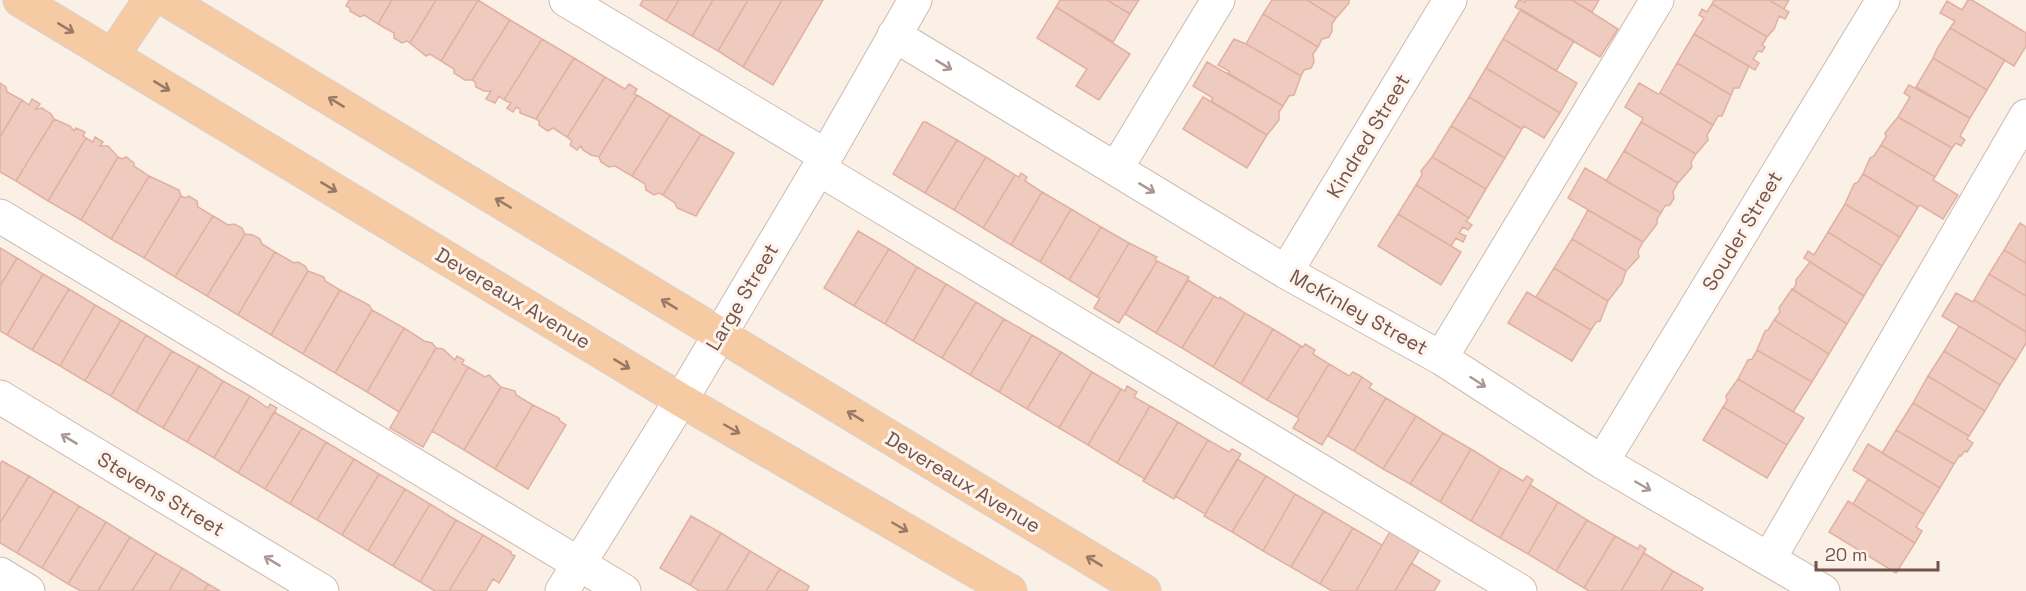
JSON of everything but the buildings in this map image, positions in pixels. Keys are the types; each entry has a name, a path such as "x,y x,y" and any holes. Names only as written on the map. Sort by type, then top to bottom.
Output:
{"main road":[{"name":"Devereaux Avenue","path":"20,0 681,400 1010,591"},
{"path":"112,56 150,0"},
{"name":"Devereaux Avenue","path":"167,0 1144,591"}],"street":[{"path":"566,0 822,162 1520,591"},
{"name":"Large Street","path":"571,577 681,400 915,0"},
{"path":"1116,169 1218,0"},
{"name":"Kindred Street","path":"1286,272 1450,0"},
{"path":"1441,358 1657,0"},
{"name":"Souder Street","path":"1602,462 1883,0"},
{"name":"McKinley Street","path":"894,34 1286,272 1441,358 1602,462 1823,591"},
{"path":"1769,559 2026,116"},
{"path":"0,216 571,577 624,591"},
{"name":"Stevens Street","path":"0,397 322,591"},
{"path":"0,574 28,591"}]}
